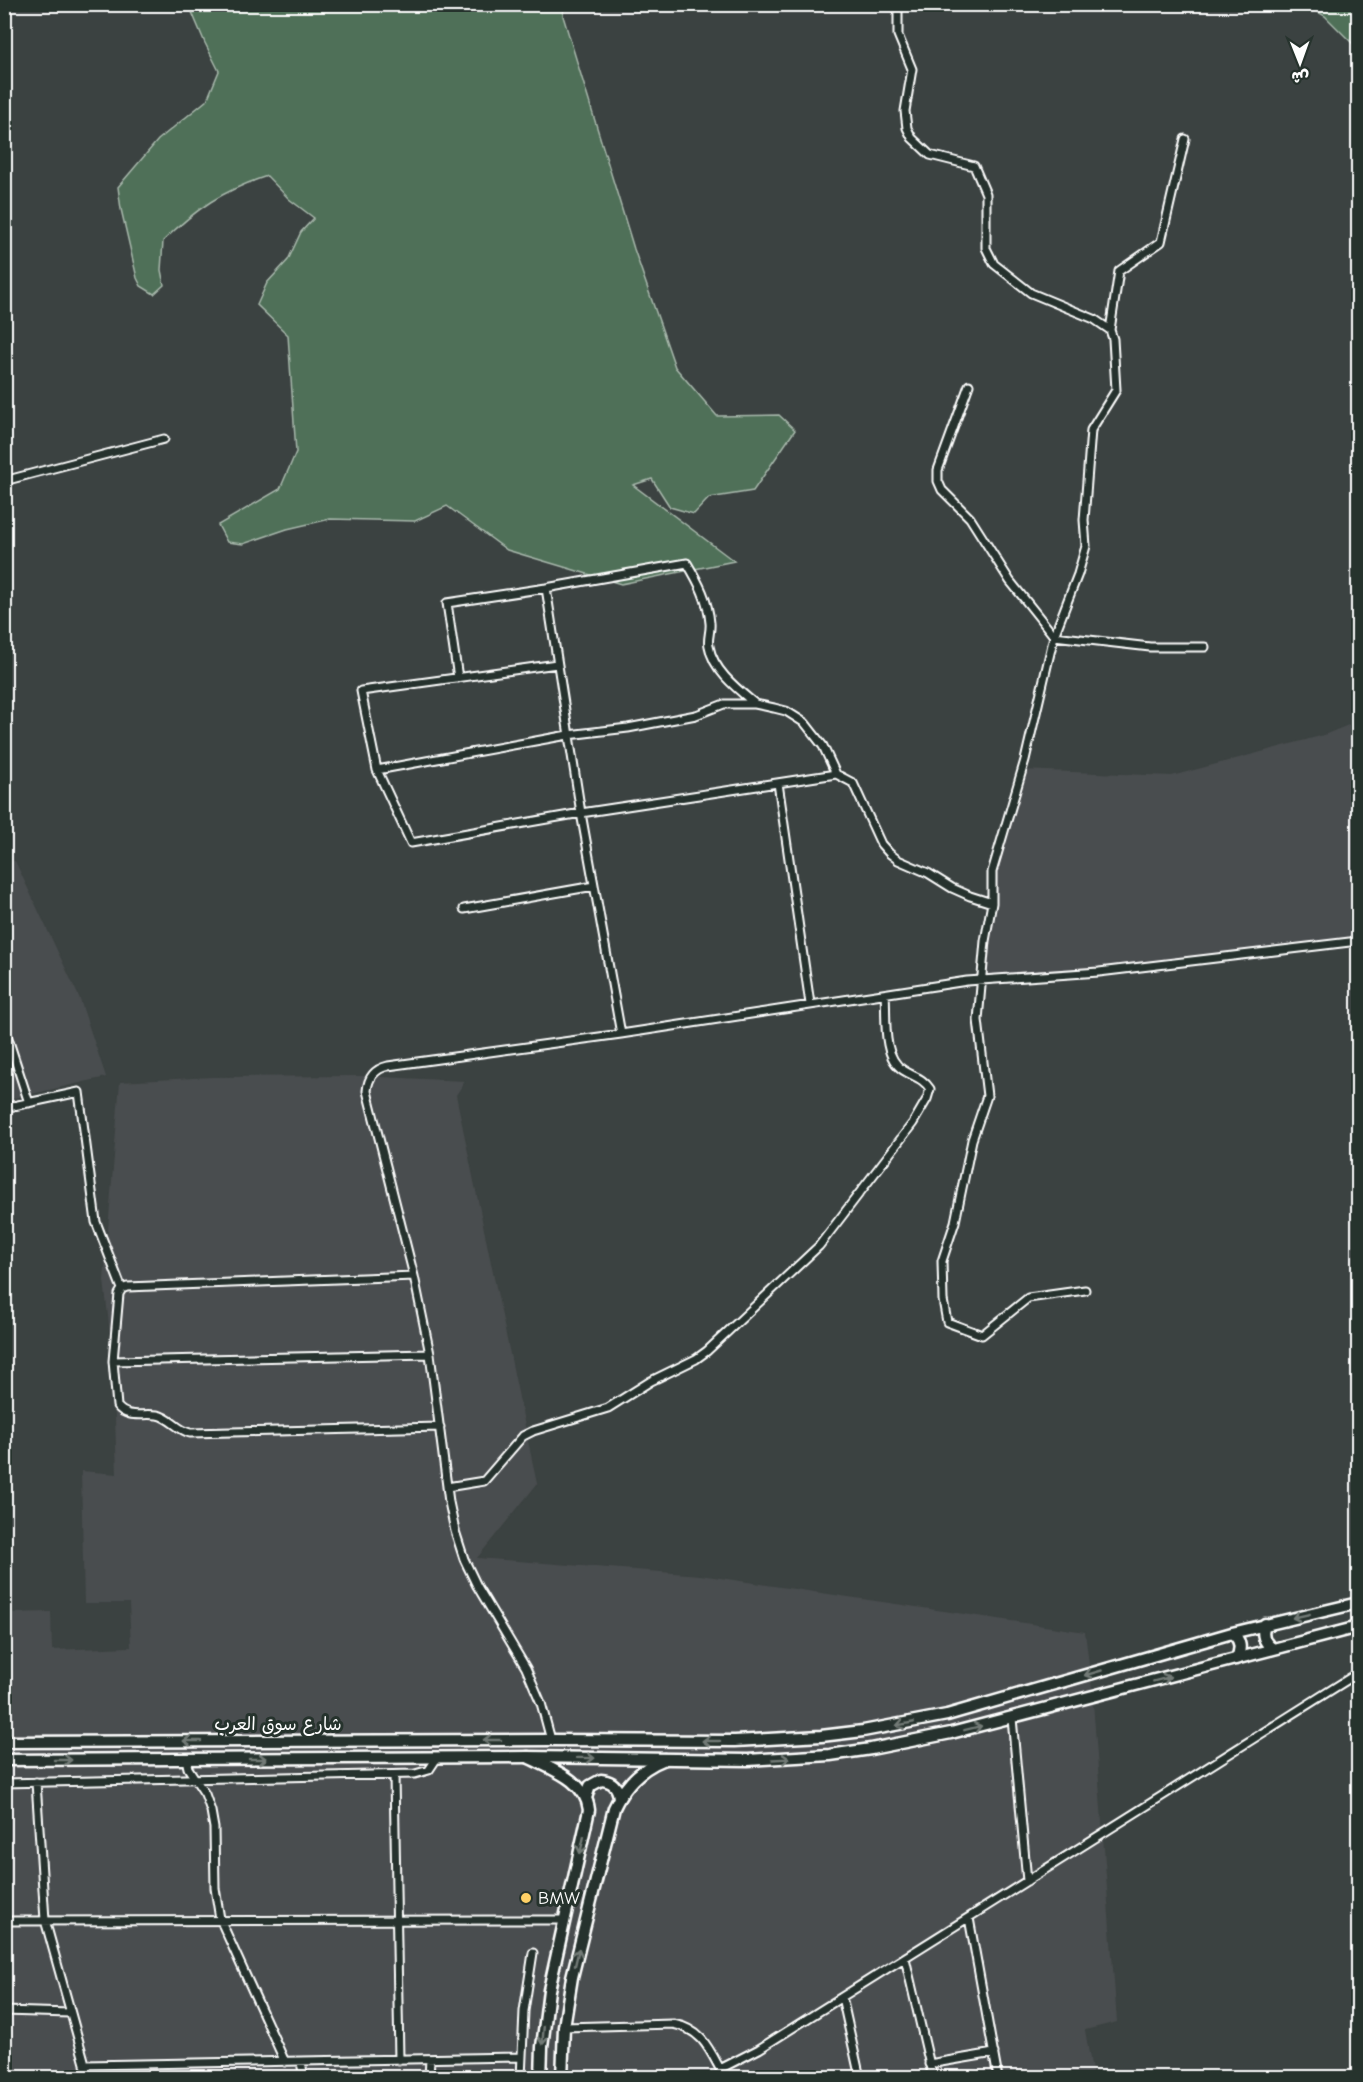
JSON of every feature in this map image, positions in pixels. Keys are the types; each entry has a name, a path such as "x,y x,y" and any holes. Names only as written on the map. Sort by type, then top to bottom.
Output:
{"main road":[{"name":"شارع سوق العرب","path":"4,1742 551,1740 735,1742 778,1740 863,1731 947,1715 1232,1633 1359,1603"},
{"path":"1266,1624 1263,1636 1273,1649"},
{"path":"4,1760 528,1757 748,1760 830,1755 911,1742 1012,1718 1359,1627"},
{"path":"1232,1633 1238,1639 1240,1647 1236,1659"},
{"path":"528,1757 575,1782 586,1797 588,1816 546,2009 541,2078"},
{"path":"562,2078 564,2027 578,1952 611,1818 619,1798 638,1774 646,1767 665,1759"},
{"path":"586,1797 591,1786 601,1780 613,1784 618,1791 619,1798"}],"street":[{"path":"898,4 898,35 912,69 905,111 907,128 912,138 930,155 974,166 986,194 986,248 994,264 1030,293 1094,319 1110,330"},
{"path":"1085,1290 1028,1298 982,1335 947,1322 943,1300 942,1261 955,1222 972,1140 987,1096 978,1020 992,903 992,872 1024,760 1054,636 1078,574 1086,546 1084,520 1091,430 1116,390 1113,339 1110,330 1119,271 1161,242 1185,139"},
{"path":"969,385 939,470 939,484 942,490 970,518 1010,581 1054,636 1150,647 1205,647"},
{"path":"4,481 164,439"},
{"path":"458,678 447,603 687,563 708,605 711,627 708,644 714,660 731,684 755,704"},
{"path":"546,588 581,813 621,1034"},
{"path":"557,664 361,691 377,770 411,843 581,813 836,774 853,783 880,844 889,853 898,860 970,897 992,903"},
{"path":"377,770 568,735 628,728 685,717 724,704 755,704 786,711 805,723 823,746 836,774"},
{"path":"778,783 810,1004"},
{"path":"464,909 594,886"},
{"path":"551,1740 541,1703 526,1668 484,1598 464,1559 455,1531 430,1354 414,1276 368,1097 368,1085 373,1074 388,1066 983,980 1099,972 1359,941"},
{"path":"447,1487 484,1481 523,1436 532,1431 608,1408 651,1381 696,1359 819,1246 913,1123 930,1089 925,1081 901,1069 891,1054 888,1045 885,994"},
{"path":"4,1026 29,1103"},
{"path":"4,1108 79,1092 96,1222 122,1289"},
{"path":"414,1276 132,1286 122,1289 119,1294 113,1360 117,1406 130,1414 158,1415 184,1432 440,1427"},
{"path":"113,1360 430,1354"},
{"path":"720,2069 759,2049 1359,1673"},
{"path":"1012,1718 1027,1881"},
{"path":"4,1783 394,1775 424,1772 437,1758"},
{"path":"186,1759 188,1768 205,1794 213,1820 215,1888 220,1919 285,2062"},
{"path":"394,1775 399,2060"},
{"path":"36,1782 45,1920 89,2078"},
{"path":"969,1918 998,2078"},
{"path":"4,1921 564,1920"},
{"path":"521,2078 520,2057 524,2012 533,1953"},
{"path":"905,1958 933,2078"},
{"path":"842,1997 860,2078"},
{"path":"4,2011 70,2013"},
{"path":"564,2027 683,2025 700,2036 708,2045 723,2078"},
{"path":"929,2064 994,2053"},
{"path":"85,2065 520,2057"},
{"path":"429,2059 429,2078"},
{"path":"301,2062 304,2078"}],"shaded area":[{"path":"1358,721 1358,941 1099,972 983,980 992,872 1022,770 1172,776 1324,735"},
{"path":"15,861 79,997 106,1077 5,1100 4,862"},
{"path":"361,1076 465,1081 456,1095 537,1484 477,1558 700,1575 1085,1632 1092,1689 1117,2022 1085,2030 1093,2077 5,2077 4,1562 7,1562 7,1613 51,1612 52,1650 131,1647 129,1603 84,1603 81,1471 117,1474 113,1361 104,1280 120,1082 212,1077"}],"green space":[{"path":"189,5 564,5 563,16 634,249 675,367 717,416 779,415 795,430 753,491 709,498 694,514 670,507 652,479 633,485 734,561 621,584 507,550 447,506 415,521 330,519 287,529 243,544 227,542 218,525 280,489 296,452 288,335 257,305 267,283 288,260 301,232 314,218 289,199 267,176 251,182 223,194 199,210 163,241 161,270 164,285 154,294 141,286 137,278 118,187 158,140 207,100 219,71"},
{"path":"1306,5 1358,5 1358,49 1325,16"}],"place":[{"name":"BMW","path":"526,1898"}]}
